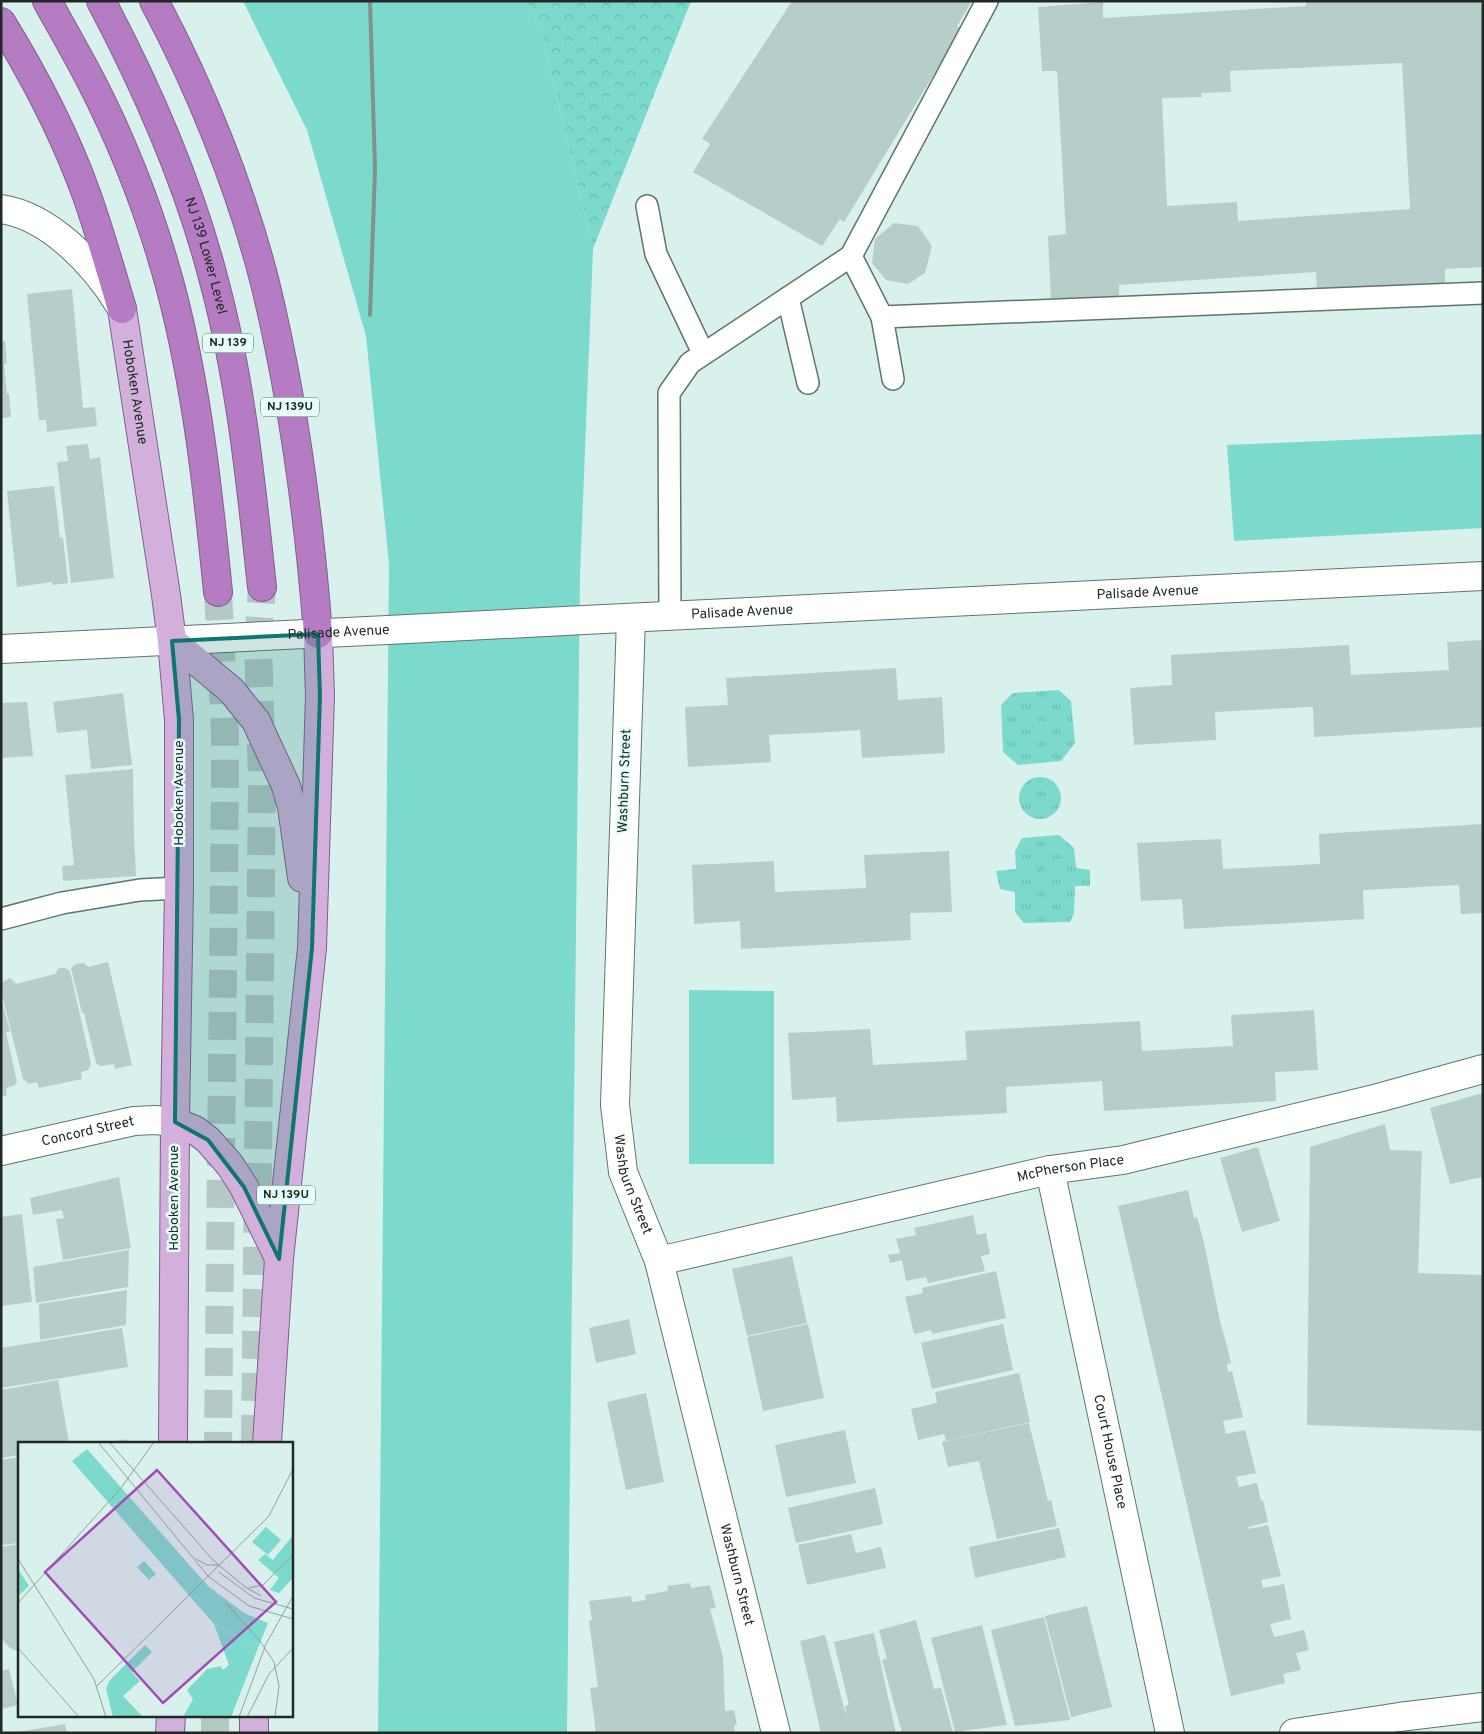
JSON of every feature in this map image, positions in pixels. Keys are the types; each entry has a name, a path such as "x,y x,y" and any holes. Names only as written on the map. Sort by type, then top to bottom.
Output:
{"highway":[{"name":"NJ 139","path":"47,1 92,82 130,168 169,282 192,390 203,460 218,592"},
{"name":"NJ 139 Lower Level","path":"100,1 153,108 197,223 223,316 247,454 262,587"},
{"name":"NJ 139U","path":"154,1 175,41 234,184 247,220 264,281 281,356 300,473 318,634"},
{"path":"1,22 39,88 62,135 87,196 122,309"}],"main road":[{"name":"Hoboken Avenue","path":"122,309 172,641 179,720 173,1442"},
{"name":"NJ 139U","path":"267,1442 279,1259 312,948 320,696 318,634"},
{"path":"172,641 231,690 243,703 256,720 271,751 286,786 292,807 312,948"},
{"path":"175,1122 195,1130 208,1140 230,1165 244,1187 279,1259"},
{"path":"170,1733 171,1716"},
{"path":"254,1716 254,1733"}],"street":[{"name":"Hoboken Avenue","path":"1,209 22,215 60,236 107,285 122,309"},
{"name":"Palisade Avenue","path":"1,649 1483,576"},
{"name":"Washburn Street","path":"618,618 615,1105 623,1172 659,1262 776,1733"},
{"name":"McPherson Place","path":"659,1262 1050,1170 1123,1160 1378,1098 1483,1069"},
{"name":"Concord Street","path":"1,1151 134,1121 156,1120 175,1122"},
{"name":"Court House Place","path":"1050,1170 1170,1733"},
{"path":"1294,1733 1399,1717 1483,1708"}],"lane":[{"path":"670,616 669,393 690,362 851,256 987,1"},
{"path":"647,206 656,254 704,353"},
{"path":"851,256 882,317 892,379"},
{"path":"882,317 1483,293"},
{"path":"788,298 808,382"},
{"path":"1,919 62,903 140,890 179,888"}],"highlighted area":[{"path":"318,634 320,696 312,948 279,1259 244,1187 208,1140 175,1122 179,720 172,641"}],"green space":[{"path":"243,1 527,1 542,35 593,249 580,576 567,1733 378,1733 389,564 366,336 307,130"},
{"path":"527,1 691,1 593,249 542,35"},
{"path":"1483,434 1483,528 1234,541 1227,445"},
{"path":"1059,690 1071,701 1075,743 1061,761 1018,765 1003,752 1001,705 1013,693"},
{"path":"1036,777 1044,777 1055,783 1061,798 1055,813 1044,819 1036,819 1025,813 1019,802 1019,794 1025,783"},
{"path":"1059,835 1074,848 1076,868 1090,870 1090,886 1075,886 1074,913 1070,922 1024,923 1015,912 1015,892 1000,889 996,871 1016,869 1015,851 1022,838"},
{"path":"689,990 774,991 774,1164 689,1164"}],"building":[{"path":"792,1 972,1 957,26 962,28 844,222 840,219 822,246 693,172 710,144 702,139"},
{"path":"1306,1 1483,1 1483,267 1445,269 1445,286 1317,291 1316,272 1119,285 1119,299 1051,303 1048,236 1066,234 1057,71 1042,71 1038,7 1103,2 1103,18 1306,6","holes":["1402,63 1410,209 1238,221 1237,202 1167,206 1162,98 1202,97 1201,93 1231,92 1230,71"]},
{"path":"894,223 918,226 932,246 925,273 908,284 886,280 872,263 875,239"},
{"path":"72,289 83,408 95,407 97,426 47,432 46,420 39,420 27,294"},
{"path":"5,341 7,363 4,364 11,417 1,418 1,342"},
{"path":"88,444 90,459 100,457 114,578 71,583 57,462 68,461 66,446"},
{"path":"54,486 60,538 63,537 68,583 52,585 52,582 17,587 7,491"},
{"path":"1483,640 1483,727 1314,737 1313,707 1308,707 1215,712 1216,740 1134,745 1130,688 1172,685 1171,655 1349,645 1351,675 1449,670 1447,642"},
{"path":"896,668 898,700 942,697 945,753 862,758 860,730 769,735 771,762 688,767 685,707 728,705 726,678"},
{"path":"123,693 132,765 91,769 87,730 57,733 53,702"},
{"path":"27,702 33,756 1,758 1,703"},
{"path":"133,769 136,876 63,881 62,866 74,865 65,775"},
{"path":"1483,824 1483,913 1461,914 1459,885 1363,890 1364,919 1184,929 1182,899 1141,901 1137,843 1221,839 1223,869 1320,864 1319,834"},
{"path":"949,851 952,912 910,913 911,940 741,949 740,921 694,924 692,865 774,861 775,892 866,888 864,855"},
{"path":"108,962 132,1065 115,1069 114,1064 101,1066 96,1063 71,968 76,964 84,963 88,967"},
{"path":"59,968 65,968 70,971 91,1064 88,1070 81,1072 82,1079 39,1088 37,1082 29,1084 23,1079 1,991 1,983 10,978 16,984 55,974"},
{"path":"1,998 10,1031 6,1032 17,1082 14,1086 6,1088 7,1095 1,1097"},
{"path":"1314,1010 1318,1070 1275,1072 1276,1101 1104,1111 1102,1081 1006,1087 1007,1113 837,1122 836,1097 792,1100 788,1033 870,1029 873,1065 967,1060 965,1031 1140,1021 1142,1051 1233,1046 1231,1015"},
{"path":"1483,1093 1483,1177 1450,1184 1430,1108"},
{"path":"1385,1124 1390,1150 1422,1151 1418,1273 1483,1275 1483,1431 1307,1425 1310,1147"},
{"path":"1258,1147 1280,1221 1242,1232 1220,1158"},
{"path":"119,1177 131,1248 63,1260 56,1219 64,1218 62,1210 33,1215 30,1198"},
{"path":"1188,1190 1194,1218 1197,1217 1204,1243 1220,1321 1231,1363 1227,1364 1228,1372 1232,1371 1243,1417 1223,1421 1226,1434 1245,1430 1256,1473 1236,1477 1239,1487 1257,1483 1268,1522 1248,1527 1249,1529 1268,1525 1281,1576 1261,1580 1263,1588 1284,1584 1291,1619 1270,1624 1274,1637 1304,1630 1309,1650 1296,1653 1301,1670 1283,1674 1285,1683 1231,1696 1118,1206"},
{"path":"22,1214 32,1302 1,1306 1,1217"},
{"path":"973,1215 977,1235 986,1233 990,1254 981,1256 985,1271 928,1283 926,1277 906,1281 902,1260 890,1263 888,1255 900,1253 896,1239 916,1235 914,1228"},
{"path":"129,1250 128,1287 36,1303 33,1267"},
{"path":"792,1256 807,1323 747,1336 732,1269"},
{"path":"996,1271 1006,1318 932,1334 931,1330 914,1334 905,1297 923,1293 922,1288"},
{"path":"127,1290 126,1325 40,1340 39,1304"},
{"path":"629,1319 636,1354 596,1363 589,1328"},
{"path":"808,1324 824,1398 763,1411 747,1337"},
{"path":"1003,1324 1013,1370 932,1389 921,1343"},
{"path":"122,1328 128,1367 1,1388 1,1348"},
{"path":"1019,1373 1030,1422 946,1441 944,1434 918,1440 911,1409 937,1403 935,1392"},
{"path":"58,1380 69,1442 18,1442 18,1455 1,1458 1,1390"},
{"path":"646,1393 664,1482 626,1490 607,1402"},
{"path":"1029,1423 1048,1501 1051,1500 1057,1526 997,1539 979,1461 948,1467 942,1442"},
{"path":"845,1430 856,1483 786,1497 775,1445"},
{"path":"127,1439 127,1442 109,1442"},
{"path":"18,1457 18,1543 1,1545 1,1460"},
{"path":"875,1488 883,1524 796,1543 788,1508"},
{"path":"1059,1528 1066,1557 975,1578 969,1547"},
{"path":"851,1534 856,1553 881,1547 886,1568 807,1585 798,1545"},
{"path":"18,1544 18,1652 10,1648 1,1638 1,1547"},
{"path":"690,1583 691,1588 710,1585 716,1608 710,1609 723,1657 725,1711 734,1710 737,1725 734,1725 735,1733 596,1733 590,1688 598,1687 589,1621 592,1620 589,1601 631,1596 632,1602 646,1600 645,1595 668,1591 667,1586"},
{"path":"1087,1606 1112,1707 1071,1717 1045,1616"},
{"path":"1044,1617 1070,1720 1015,1726 991,1630"},
{"path":"916,1620 934,1689 941,1688 953,1733 902,1733 882,1660 887,1659 879,1630"},
{"path":"982,1625 1007,1725 955,1732 931,1638"},
{"path":"874,1633 896,1733 821,1733 800,1641 825,1635 847,1719 845,1706 849,1705 834,1642"},
{"path":"9,1669 18,1705 1,1709 1,1671"},
{"path":"65,1724 67,1733 18,1733 18,1732"}],"tunnel":[{"path":"255,1442 262,781 258,641 262,587"},
{"path":"218,592 225,733 218,1442"},
{"path":"215,1716 215,1733"}],"railway":[{"path":"370,1 375,169 370,315"}]}
